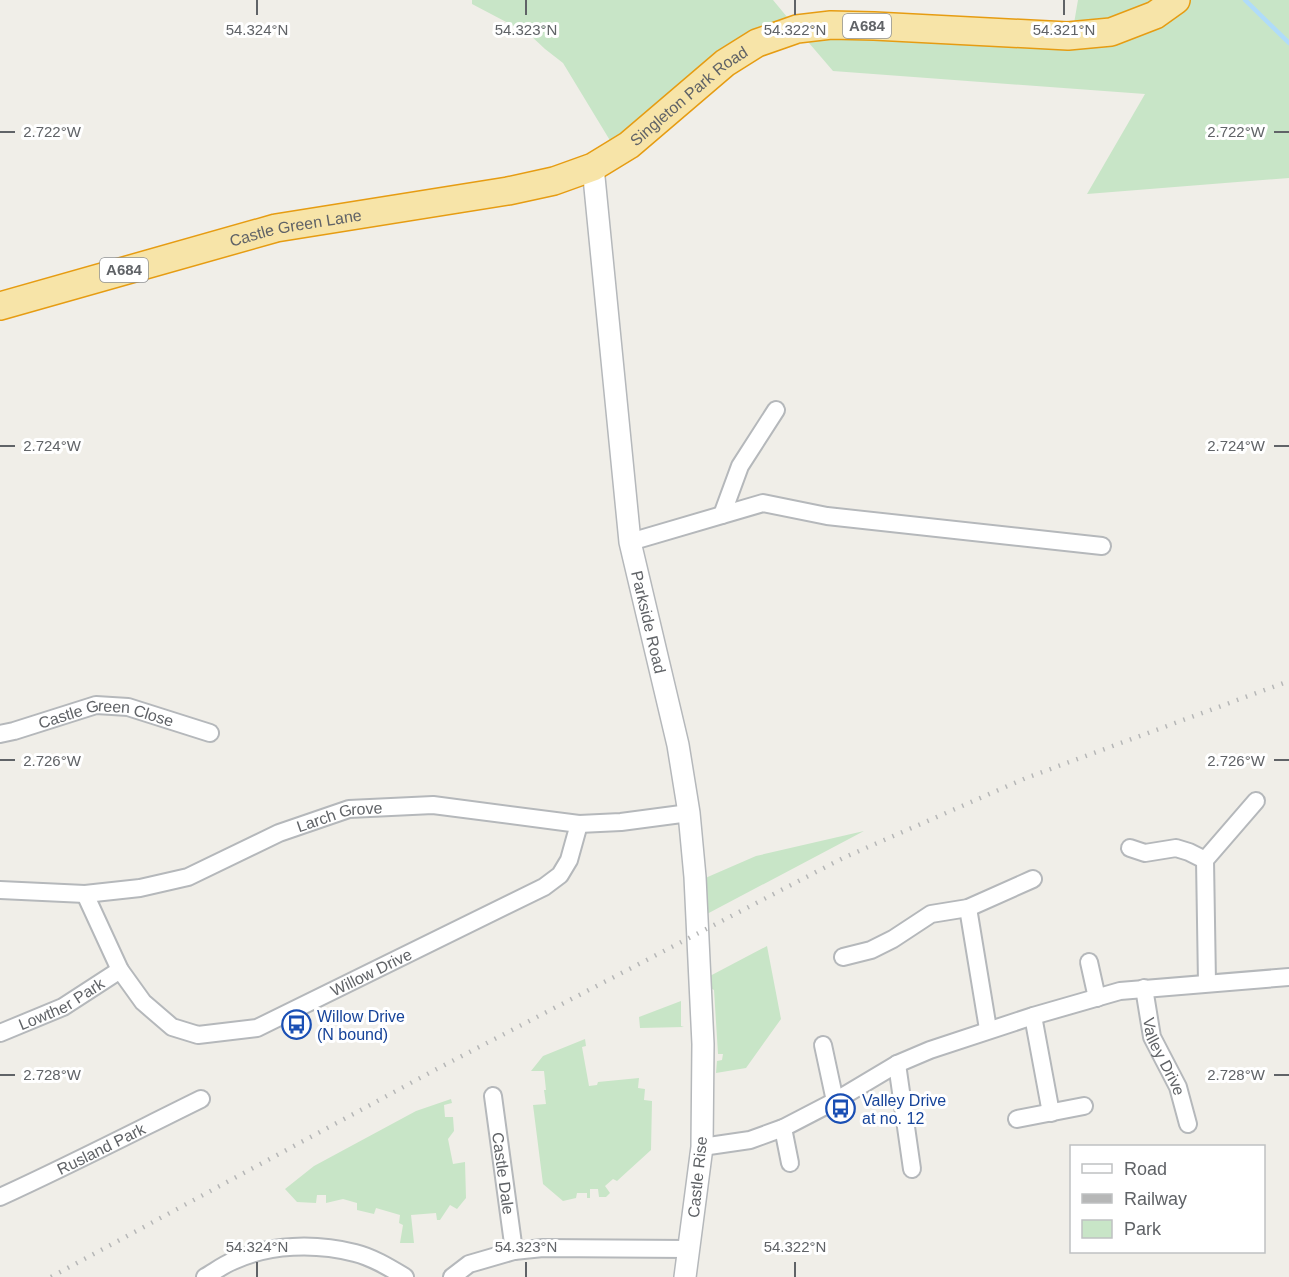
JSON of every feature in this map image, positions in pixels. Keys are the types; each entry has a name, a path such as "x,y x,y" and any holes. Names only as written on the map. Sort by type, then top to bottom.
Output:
{"highway":[{"name":"Singleton Park Road","path":"593,167 629,145 725,63 757,43 789,31 831,25 1068,36 1111,32 1155,15 1176,0"},
{"name":"Castle Green Lane","path":"0,306 276,228 508,191 554,181 593,167"}],"street":[{"name":"Parkside Road","path":"593,167 630,542 678,745 689,813 699,947 703,1076"},
{"path":"722,515 740,466 776,410"},
{"path":"630,542 763,503 827,516 1102,546"},
{"name":"Castle Green Close","path":"0,734 96,705 128,707 210,733"},
{"path":"1207,984 1205,860 1256,801"},
{"name":"Larch Grove","path":"0,890 85,894 140,888 188,877 279,833 349,809 433,805 579,824 621,822 689,813"},
{"name":"Willow Drive","path":"85,894 120,970 143,1002 172,1027 198,1035 257,1028 544,887 560,876 569,860 579,824"},
{"path":"1130,848 1145,853 1176,848 1205,860"},
{"path":"843,957 871,950 893,939 931,914 968,908 1034,879"},
{"path":"968,908 988,1029"},
{"path":"1089,962 1097,998"},
{"name":"Lowther Park","path":"0,1033 63,1007 120,970"},
{"path":"702,1147 750,1140 783,1128 835,1101 897,1064 988,1029 1120,991 1289,977"},
{"name":"Valley Drive","path":"1144,988 1152,1037 1178,1087 1188,1124"},
{"path":"1033,1016 1051,1113"},
{"path":"823,1045 835,1101"},
{"path":"897,1064 912,1169"},
{"name":"Castle Rise","path":"684,1277 702,1147 703,1076"},
{"name":"Castle Dale","path":"493,1096 514,1251"},
{"name":"Rusland Park","path":"0,1197 84,1159 114,1141 201,1099"},
{"path":"1017,1119 1084,1106"},
{"path":"783,1128 790,1163"},
{"path":"205,1277 232,1261 248,1255 286,1247 333,1248 358,1253 405,1277"},
{"path":"452,1277 469,1264 514,1251 543,1248 688,1249"}],"green space":[{"path":"472,0 773,0 797,29 617,152 563,63 529,34 472,4"},
{"path":"1078,0 1289,0 1289,178 1087,194 1145,94 833,71 797,29 1071,41"},
{"path":"864,831 705,915 703,879 756,856"},
{"path":"767,946 781,1019 746,1068 716,1073 717,1061 722,1060 723,1054 718,1054 714,990 709,987 708,977"},
{"path":"681,1001 681,1026 684,1027 640,1028 639,1017"},
{"path":"585,1039 586,1046 582,1047 589,1086 597,1085 598,1082 639,1078 638,1088 645,1089 644,1100 652,1101 651,1150 617,1181 613,1179 605,1186 610,1193 606,1197 599,1197 598,1189 590,1189 590,1198 587,1198 587,1193 577,1193 576,1198 563,1201 543,1184 533,1105 546,1104 544,1071 531,1071 543,1056"},
{"path":"451,1099 452,1103 444,1105 445,1117 453,1117 454,1131 448,1139 453,1164 465,1162 466,1198 457,1209 450,1205 440,1220 437,1220 436,1213 411,1215 414,1243 400,1243 403,1225 399,1223 400,1215 376,1208 374,1214 357,1210 357,1203 343,1199 326,1203 326,1195 317,1195 316,1203 297,1202 285,1189 314,1166 416,1111"}],"waterway":[{"path":"1245,0 1289,43"}],"railway":[{"path":"51,1277 433,1071 843,858 1026,778 1289,681"}],"place":[{"name":"Willow Drive (N bound)","path":"296,1025"},
{"name":"Valley Drive at no. 12","path":"841,1109"}]}
